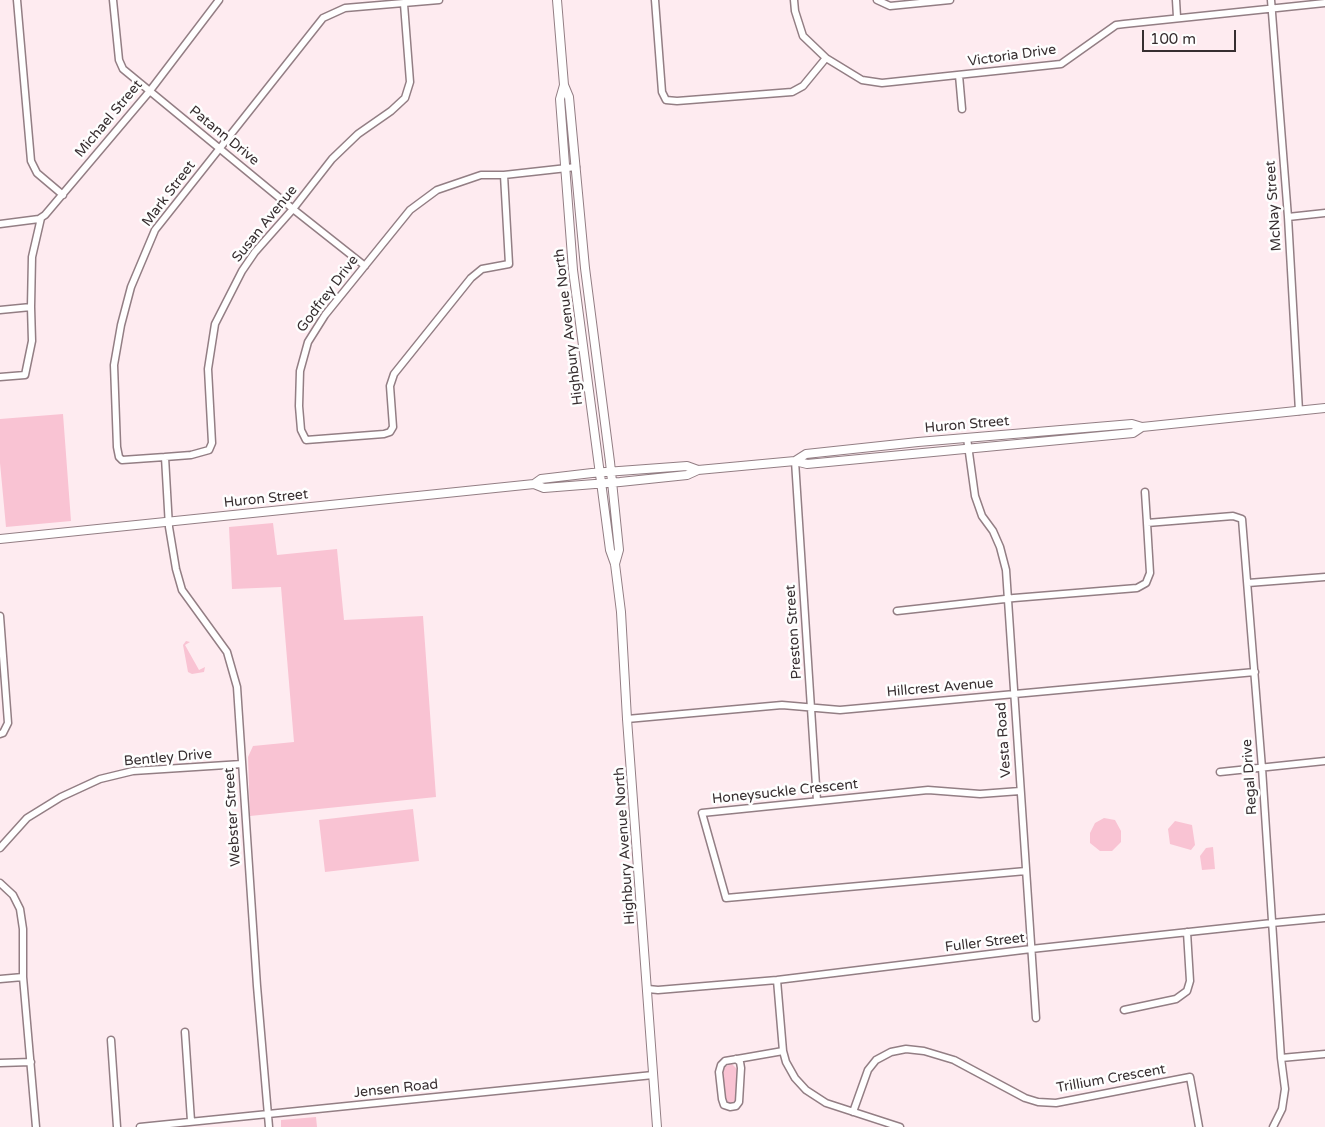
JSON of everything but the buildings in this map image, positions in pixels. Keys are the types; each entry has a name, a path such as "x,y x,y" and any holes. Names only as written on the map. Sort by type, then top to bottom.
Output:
{"main road":[{"name":"Highbury Avenue North","path":"557,0 564,85 569,97 585,268 611,472 619,550 615,564"},
{"name":"Highbury Avenue North","path":"564,85 560,99 573,270 610,550 615,564 622,612 627,719 657,1127"},
{"name":"Huron Street","path":"795,461 806,454 1132,424 1142,427 1325,408"},
{"name":"Huron Street","path":"0,539 534,484 544,488 687,475 698,470 795,461 807,464 1132,433 1142,427"},
{"name":"Huron Street","path":"534,484 541,479 611,472 687,466 698,470"}],"street":[{"path":"17,0 31,160 38,173 63,194"},
{"name":"Patann Drive","path":"113,0 119,60 123,69 365,266"},
{"name":"Michael Street","path":"40,218 45,215 149,92 220,0"},
{"name":"Mark Street","path":"164,457 122,460 117,447 114,365 121,325 131,287 155,230 323,18 344,8 439,0"},
{"path":"655,0 662,92 666,100 677,101 792,92 803,86 826,58"},
{"name":"Victoria Drive","path":"794,0 795,11 803,36 826,58 862,80 882,83 1061,64 1116,25 1325,3"},
{"path":"877,0 890,6 950,0"},
{"path":"1176,0 1177,18"},
{"name":"McNay Street","path":"1271,0 1288,217 1299,411"},
{"name":"Susan Avenue","path":"164,457 191,455 209,450 212,443 208,369 216,324 242,271 255,252 293,209 332,159 358,134 391,111 404,98 410,82 404,4"},
{"path":"959,75 962,109"},
{"name":"Godfrey Drive","path":"504,175 509,264 482,268 471,278 394,374 390,386 392,427 390,432 306,440 301,430 299,406 300,371 308,342 325,315 410,210 437,190 481,175 504,175 576,166"},
{"path":"1288,217 1325,213"},
{"path":"0,224 40,218 32,257 30,307 32,341 25,375 0,377"},
{"path":"0,310 30,307"},
{"name":"Vesta Road","path":"967,438 975,496 982,516 993,531 1004,562 1036,1018"},
{"path":"164,457 169,521"},
{"name":"Preston Street","path":"795,461 818,801"},
{"path":"897,611 1137,588 1146,583 1150,573 1144,492"},
{"name":"Regal Drive","path":"1147,523 1233,516 1242,519 1262,768 1280,1058 1285,1090 1282,1109 1273,1127"},
{"name":"Webster Street","path":"169,521 176,569 182,590 227,652 236,687 257,986 270,1127"},
{"path":"1248,584 1325,576"},
{"path":"0,616 1,658 8,722 3,733 0,734"},
{"name":"Hillcrest Avenue","path":"627,719 782,705 840,710 1255,672"},
{"path":"1220,772 1325,761"},
{"name":"Bentley Drive","path":"0,848 26,818 100,779 133,771 242,764"},
{"name":"Honeysuckle Crescent","path":"1020,791 980,794 928,790 702,813 726,898 1026,871"},
{"path":"0,883 13,895 20,909 23,977 32,1062 36,1127"},
{"name":"Fuller Street","path":"648,989 660,990 777,980 1031,949 1325,918"},
{"path":"1124,1010 1176,999 1187,992 1190,981 1187,932"},
{"path":"0,979 23,977"},
{"path":"777,980 783,1052 795,1078 806,1090 826,1103 900,1127"},
{"path":"186,1032 191,1121"},
{"path":"111,1040 117,1127"},
{"name":"Trillium Crescent","path":"853,1112 868,1070 876,1060 890,1052 906,1048 954,1060 1025,1098 1038,1102 1056,1103 1190,1077 1199,1127"},
{"path":"736,1060 740,1062 741,1068 740,1102 736,1106 730,1107 724,1105 722,1100 719,1068 723,1062 783,1052"},
{"path":"1280,1058 1325,1054"},
{"path":"0,1063 32,1062"},
{"name":"Jensen Road","path":"140,1127 653,1075"}],"shaded area":[{"path":"63,414 71,521 6,527 0,463 0,419"},
{"path":"273,523 277,555 337,549 344,620 423,616 436,797 250,816 248,757 253,746 294,742 281,587 232,589 229,527"},
{"path":"186,641 190,642 185,645 199,670 205,667 204,672 192,674 188,672 183,645"},
{"path":"413,809 419,861 325,872 319,820"},
{"path":"1104,818 1115,820 1121,831 1121,842 1112,851 1100,851 1090,843 1090,833 1095,823"},
{"path":"1175,821 1192,825 1195,845 1191,850 1170,844 1168,829"},
{"path":"1213,847 1215,869 1202,870 1200,856 1206,848"},
{"path":"732,1064 738,1070 736,1100 730,1104 724,1098 722,1072 726,1066"},
{"path":"316,1117 317,1127 281,1127 281,1120"}]}
